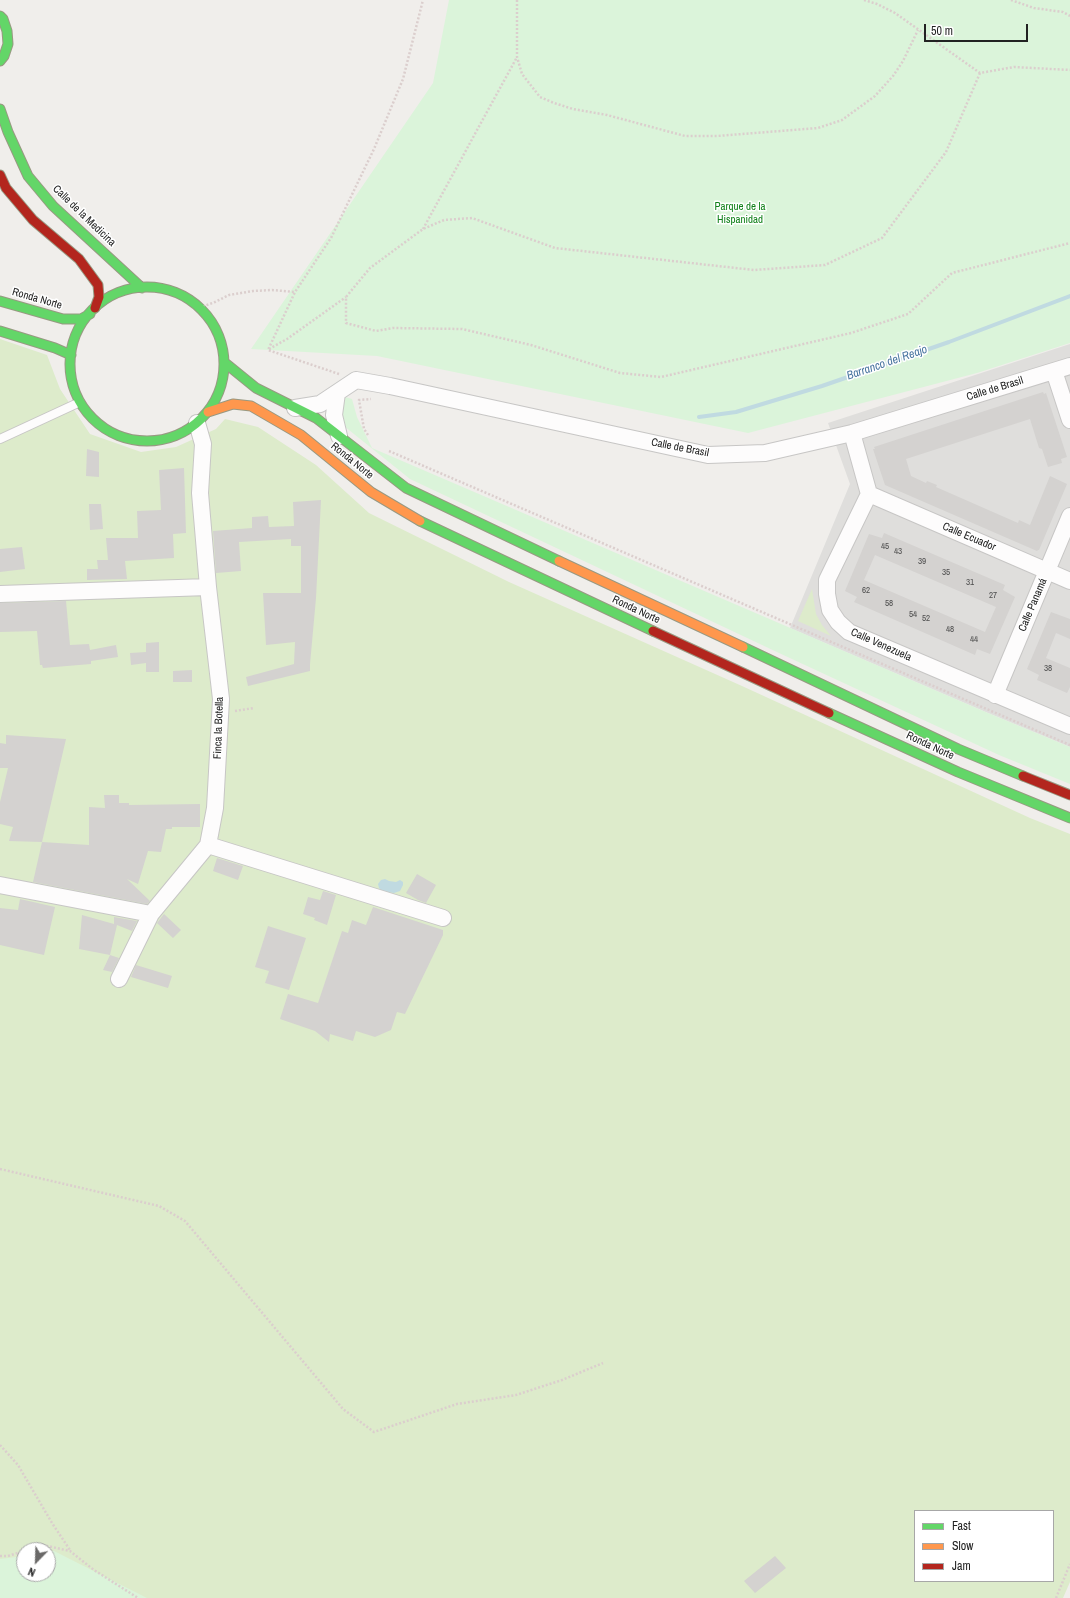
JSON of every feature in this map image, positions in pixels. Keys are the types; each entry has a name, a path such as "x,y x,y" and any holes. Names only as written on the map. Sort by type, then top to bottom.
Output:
{"main road":[{"path":"0,16 7,31 8,44 4,56 0,61"},
{"name":"Calle de la Medicina","path":"0,109 8,132 28,176 53,206 142,288"},
{"path":"0,176 6,188 33,220 79,259 98,285 100,297 92,311"},
{"name":"Ronda Norte","path":"0,301 63,319 81,319 117,294 142,288 158,288 187,298 209,319 217,332 222,347 224,362 220,388 214,403 203,417"},
{"name":"Ronda Norte","path":"92,311 77,333 71,355 72,377 80,402 94,420 113,433 134,440 157,441 178,435 203,417 233,404 251,406 301,435 371,492 412,517 722,664 944,766 1070,818"},
{"path":"0,331 55,348 71,355"},
{"name":"Ronda Norte","path":"224,362 256,388 316,418 406,488 958,749 1070,795"}],"street":[{"name":"Calle de Brasil","path":"356,380 708,455 765,453 852,433 1070,366"},
{"path":"1054,371 1070,420"},
{"path":"295,408 320,404 356,380"},
{"path":"337,393 334,415 338,436"},
{"name":"Finca la Botella","path":"119,979 151,914 208,845 215,808 221,699 208,587 200,493 203,417"},
{"path":"852,433 868,494"},
{"name":"Calle Ecuador","path":"868,494 1070,581"},
{"name":"Calle Venezuela","path":"868,494 828,580 827,594 830,610 838,622 849,632 1070,726"},
{"name":"Calle Panamá","path":"995,695 1070,516"},
{"path":"0,594 208,587"},
{"path":"208,845 443,918"},
{"path":"0,885 151,914"}],"lane":[{"path":"0,439 80,402"}],"path":[{"path":"268,350 295,292 331,238 374,149 404,79 423,0"},
{"path":"517,0 517,57 522,74 540,97 573,109 607,115 675,135 685,136 717,136 818,128 842,120 875,96 893,76 903,61 918,30"},
{"path":"864,0 889,10 980,73 1014,67 1070,70"},
{"path":"1011,0 1034,8 1063,12 1070,16"},
{"path":"423,229 517,57"},
{"path":"268,350 287,339 346,297 370,268 423,229 444,220 472,218 555,248 754,270 825,265 882,238 946,152 980,73"},
{"path":"346,297 346,323 376,331 392,328 462,329 531,345 620,373 661,377 850,333 908,314 952,274 1070,243"},
{"path":"199,308 229,295 253,291 272,290 295,292"},
{"path":"268,350 356,380"},
{"path":"373,440 364,429 358,400 378,398 379,384"},
{"path":"384,449 1070,745"},
{"path":"220,713 254,708"},
{"path":"0,1169 159,1206 184,1221 343,1409 374,1432 457,1404 516,1395 562,1380 603,1363"},
{"path":"0,1445 18,1465 70,1551 94,1570 138,1598"},
{"path":"56,1548 70,1551"},
{"path":"0,1556 8,1556 16,1554"},
{"path":"1056,1598 1070,1564"}],"shaded area":[{"path":"1070,344 1070,747 790,628 850,484 828,423"}],"green space":[{"name":"Parque de la Hispanidad","path":"449,0 1070,0 1070,343 977,373 748,433 377,356 251,349 433,83"},
{"path":"0,339 47,355 60,389 90,434 141,452 176,447 216,429 225,419 258,427 316,465 369,513 509,582 742,686 1030,818 1070,834 1070,1582 1063,1598 0,1598"},
{"path":"345,397 352,399 357,417 372,448 1070,747 1070,784 999,755 410,479 344,426 341,407"},
{"path":"812,589 816,614 822,625 831,636 798,621"},
{"path":"56,1552 147,1598 0,1598 0,1559 16,1557 16,1582 56,1582"}],"water":[{"path":"385,879 396,882 400,880 403,882 400,891 394,893 382,891 378,884 381,880"}],"building":[{"path":"1043,392 1044,394 1046,393 1067,457 1061,459 1062,463 1048,467 1042,449 1039,448 1030,419 906,459 911,476 926,483 927,481 937,485 936,487 1018,523 1019,520 1030,525 1050,476 1067,484 1039,550 1037,551 885,485 873,449 875,449 874,447"},
{"path":"87,449 99,452 99,477 86,476"},
{"path":"184,468 186,533 173,534 174,558 125,561 127,579 87,580 87,569 98,569 97,560 108,560 106,538 138,538 137,511 161,510 159,470"},
{"path":"321,500 316,598 310,671 248,686 246,677 294,664 295,642 266,645 263,593 301,593 301,546 291,546 291,539 239,542 241,571 216,573 213,531 252,528 252,517 268,516 269,527 294,526 293,502"},
{"path":"89,504 101,504 103,529 90,530"},
{"path":"884,533 1005,585 1003,590 1015,597 990,654 977,649 975,655 854,602 857,597 845,591 869,534 882,538","holes":["875,555 996,607 985,632 864,580"]},
{"path":"22,547 25,569 0,572 0,549"},
{"path":"66,601 70,645 89,644 90,650 116,645 118,657 91,661 91,664 43,668 42,665 40,665 37,631 0,632 0,603"},
{"path":"1051,612 1070,619 1070,639 1056,633 1046,658 1070,668 1070,687 1067,693 1037,680 1039,675 1027,669"},
{"path":"159,642 159,672 146,672 146,663 131,665 130,653 146,652 146,643"},
{"path":"192,670 192,682 173,682 173,671"},
{"path":"6,735 66,739 42,842 9,841 13,827 0,824 0,802 8,768 0,768 0,743 6,744"},
{"path":"104,795 119,795 119,803 129,803 129,805 200,804 200,827 172,827 172,829 166,829 161,852 148,851 138,884 127,879 150,901 147,904 33,882 42,842 89,845 89,807 105,808"},
{"path":"217,858 243,866 238,880 213,871"},
{"path":"417,874 436,885 426,903 406,893"},
{"path":"323,891 336,895 327,925 314,920 315,918 303,914 308,897 320,900"},
{"path":"20,899 55,907 44,955 0,945 0,908 18,910"},
{"path":"373,907 443,930 443,935 405,1014 397,1012 391,1030 375,1037 356,1031 353,1041 330,1034 329,1042 315,1031 280,1019 288,994 318,1003 342,931 348,933 352,920 366,925"},
{"path":"164,914 181,930 173,938 157,923"},
{"path":"82,915 114,924 114,917 137,921 132,931 117,925 110,955 79,949"},
{"path":"268,926 306,938 289,990 265,983 269,971 255,967"},
{"path":"110,955 119,958 112,972 103,970"},
{"path":"136,965 172,976 168,988 131,977"},
{"path":"775,1556 786,1568 755,1593 744,1581"}],"waterway":[{"name":"Barranco del Reajo","path":"699,417 736,412 822,386 949,342 1070,296"}],"traffic: fast":[{"path":"0,16 3,19 7,31 8,44 4,56 0,61"},
{"path":"0,109 8,132 28,176 53,206 142,288"},
{"path":"147,287 162,289 183,296 190,300 206,315 211,321 218,335 224,364 222,379 215,400 211,407 196,423 190,428 176,435 147,441 132,439 111,432 104,428 88,413 83,407 76,393 70,364 72,349 79,328 83,321 98,305 104,300 118,293 147,287"},
{"path":"0,301 63,319 81,319 90,314"},
{"path":"0,331 55,348 71,355"},
{"path":"224,362 256,388 316,418 406,488 559,561"},
{"path":"420,521 653,631"},
{"path":"743,647 958,749 1023,776"},
{"path":"829,713 958,772 1070,818"}],"traffic: slow":[{"path":"208,412 233,404 251,406 301,435 371,492 420,521"},
{"path":"559,561 743,647"}],"traffic: jam":[{"path":"0,175 6,188 33,220 79,259 98,285 99,297 95,308"},
{"path":"653,631 829,713"},
{"path":"1023,776 1070,795"}]}
